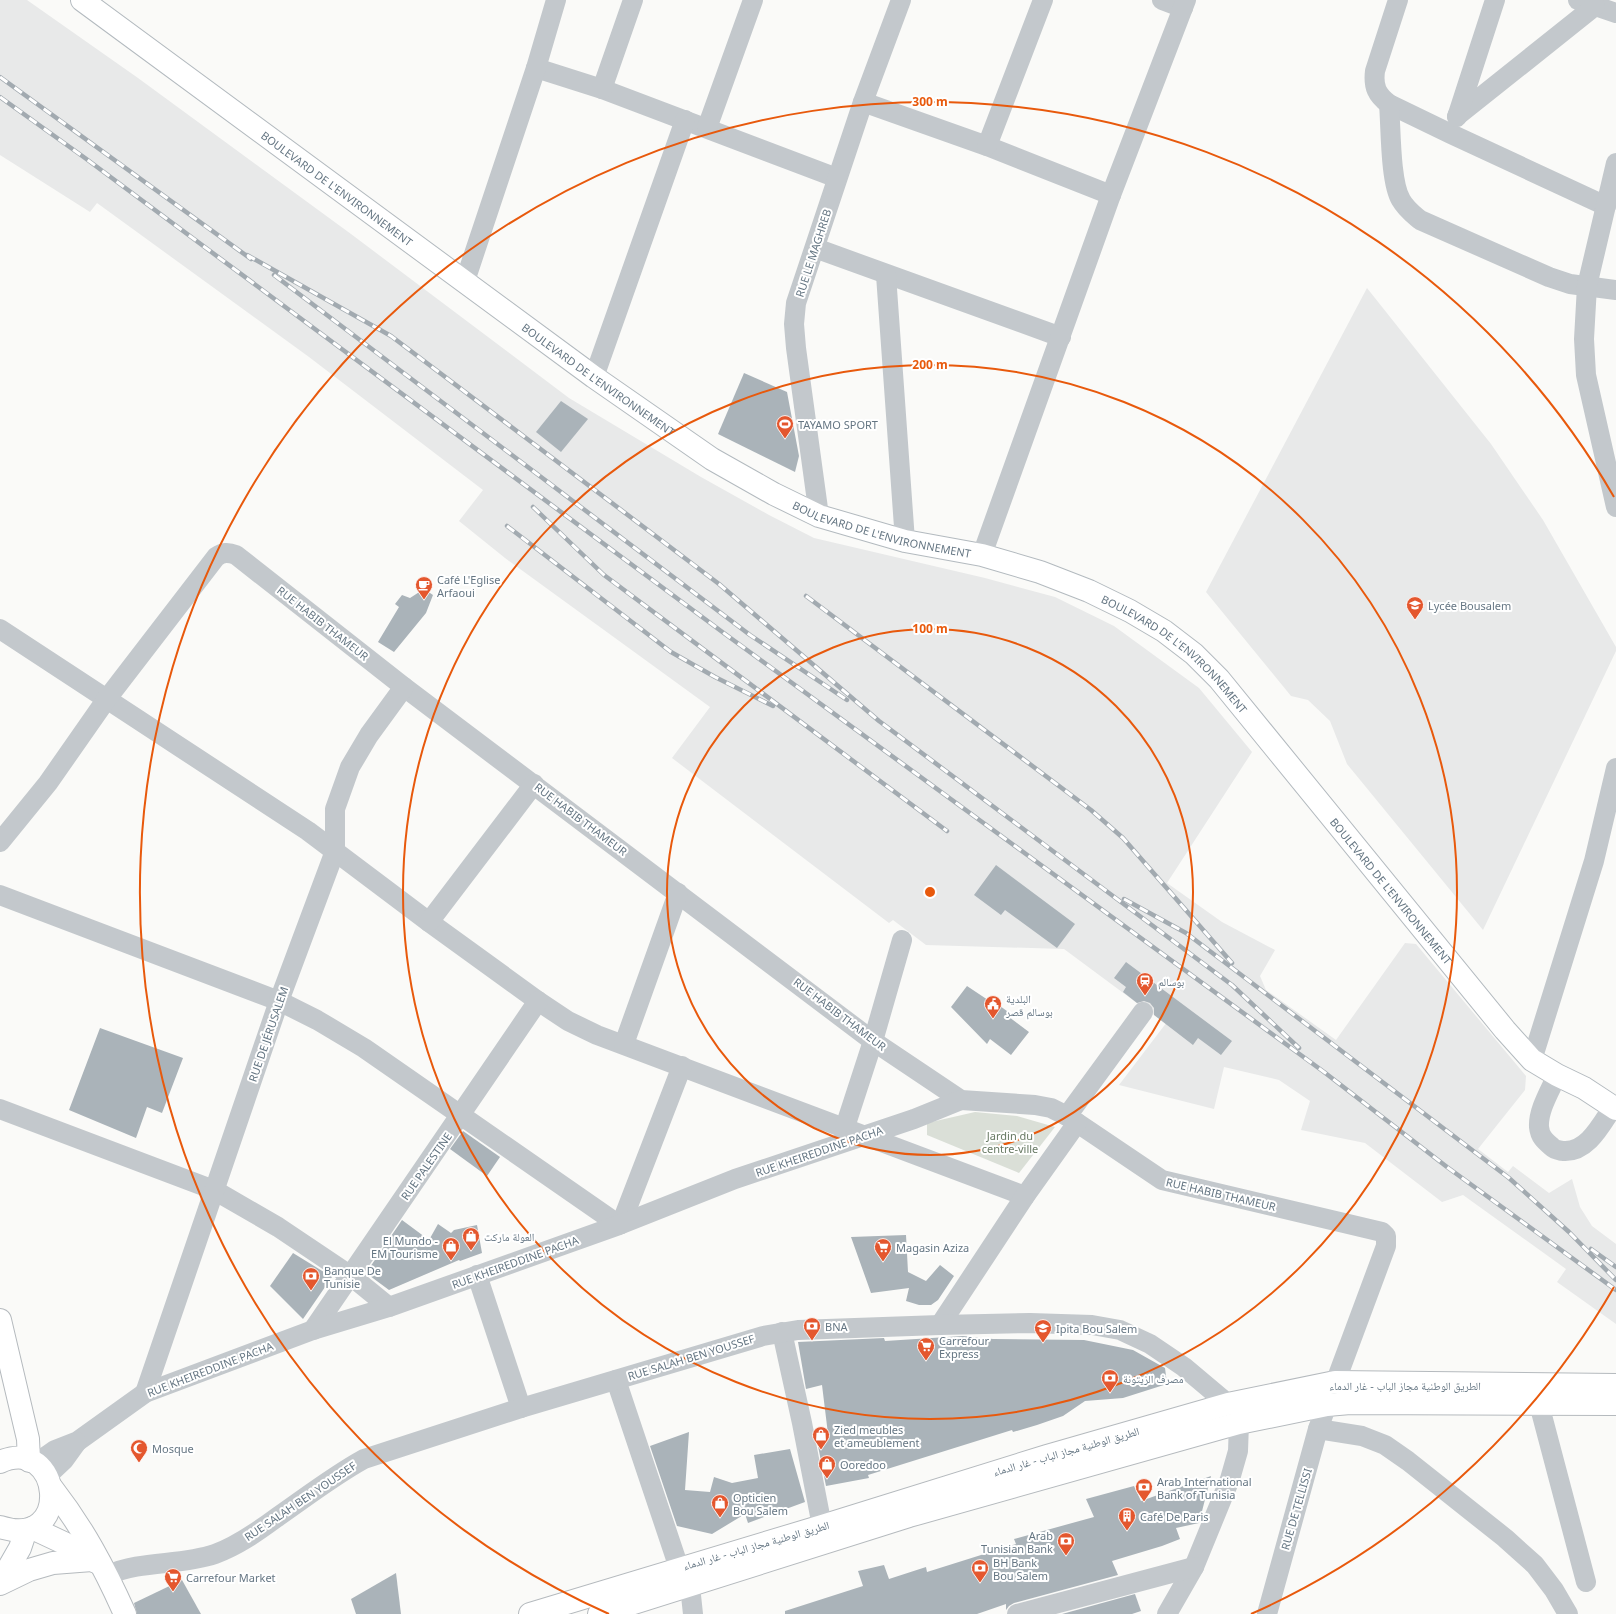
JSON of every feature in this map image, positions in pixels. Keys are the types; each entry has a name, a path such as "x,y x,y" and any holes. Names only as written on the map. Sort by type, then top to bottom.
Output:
{"main road":[{"name":"BOULEVARD DE L'ENVIRONNEMENT","path":"82,0 594,377 712,459 774,494 819,516 905,541 982,555 1040,572 1089,591 1130,610 1164,631 1194,654 1219,679 1505,1030 1532,1060 1557,1075 1584,1088 1614,1108"},
{"path":"0,1320 28,1439 52,1498 50,1507 43,1519 29,1529 0,1583"},
{"name":"الطريق الوطنية مجاز الباب - غار الدماء","path":"599,1614 685,1577 822,1526 1047,1456 1228,1404 1335,1382 1616,1386"},
{"name":"الطريق الوطنية مجاز الباب - غار الدماء","path":"530,1614 685,1577 1052,1477 1239,1423 1327,1405 1350,1402 1616,1404"},
{"path":"4,1460 22,1416"},
{"path":"1047,1456 1052,1477"},
{"path":"4,1460 18,1458 41,1472 82,1530 125,1614"},
{"path":"0,1527 12,1531 29,1529 64,1543 101,1567"},
{"path":"0,1583 29,1570 53,1563 101,1567"}],"street":[{"path":"465,282 536,68 556,0"},
{"path":"602,89 633,0"},
{"path":"707,128 753,0"},
{"name":"RUE LE MAGHREB","path":"819,516 796,348 794,324 796,303 863,102 901,0"},
{"path":"987,146 1043,0"},
{"path":"982,555 1111,195 1184,4 1162,0"},
{"path":"1398,0 1375,71 1374,82 1382,99 1389,104 1454,125 1606,206"},
{"path":"1454,125 1496,0"},
{"path":"1454,125 1586,3 1616,13"},
{"path":"536,68 602,89 837,178"},
{"path":"863,102 987,146 1111,195"},
{"path":"1389,104 1394,181 1400,199 1407,209 1420,220 1549,278 1570,284 1616,290"},
{"path":"594,377 685,120"},
{"path":"1616,163 1587,286 1584,339 1586,375 1616,507"},
{"path":"815,248 886,275 1061,337"},
{"path":"886,275 905,541"},
{"path":"1599,429 1616,441"},
{"name":"RUE HABIB THAMEUR","path":"106,700 216,557 220,554 228,552 236,555 404,687 873,1041 961,1100 1035,1104 1051,1108 1072,1120 1162,1180 1376,1230 1386,1236 1386,1246 1335,1382"},
{"path":"0,630 308,831 429,922 568,1021 597,1035 845,1127 1024,1196"},
{"name":"RUE DE JÉRUSALEM","path":"145,1393 279,1001 336,851 335,809 350,767 369,735 404,687"},
{"path":"0,842 48,783 106,700"},
{"path":"1532,1060 1594,861 1616,768"},
{"path":"429,922 534,784"},
{"path":"624,1044 678,893"},
{"path":"0,895 279,1001 317,1020 364,1048 620,1224 682,1066"},
{"path":"845,1127 873,1041 902,940"},
{"name":"RUE PALESTINE","path":"313,1330 538,1001"},
{"path":"940,1325 1142,1012"},
{"path":"1557,1075 1542,1110 1539,1126 1541,1138 1555,1150 1570,1152 1584,1144 1594,1135 1614,1108"},
{"name":"RUE KHEIREDDINE PACHA","path":"41,1472 64,1460 78,1441 145,1393 313,1330 389,1307 620,1224 735,1179 914,1119 961,1100"},
{"path":"0,1109 214,1190 278,1227 351,1276 389,1307"},
{"path":"477,1275 521,1408"},
{"name":"RUE SALAH BEN YOUSSEF","path":"101,1567 122,1569 193,1561 216,1554 252,1535 344,1470 364,1459 521,1408 763,1336 782,1332 940,1325 1030,1323 1092,1325 1120,1330 1150,1344 1184,1367 1228,1404 1239,1423"},
{"path":"782,1332 802,1423 822,1526"},
{"path":"616,1380 685,1577 693,1614"},
{"name":"RUE DE TELLISSI","path":"1267,1614 1318,1430 1335,1382"},
{"path":"1539,1404 1586,1582"},
{"path":"1167,1614 1194,1567 1235,1466 1238,1452 1239,1423"},
{"path":"1318,1430 1362,1436 1385,1445 1408,1461 1505,1538 1535,1565 1554,1590 1568,1614"},
{"path":"1017,1614 1194,1567"}],"shaded area":[{"path":"0,0 27,0 138,78 351,234 569,398 701,477 814,538 985,578 1055,597 1114,626 1199,688 1252,752 1167,883 1222,922 1275,950 1260,976 1266,990 1336,1040 1405,943 1416,944 1526,1076 1525,1090 1478,1149 1508,1172 1513,1166 1549,1193 1572,1179 1580,1207 1592,1226 1616,1244 1616,1324 1557,1282 1566,1269 1463,1195 1442,1202 1365,1143 1301,1130 1310,1101 1279,1080 1224,1067 1214,1109 1119,1085 1170,1018 1158,1009 1153,1015 1064,949 926,945 893,920 889,923 672,758 710,707 505,558 459,521 483,490 309,357 97,203 90,212 0,155"},
{"name":"Lycée Bousalem","path":"1367,288 1491,444 1543,520 1616,647 1616,651 1483,930 1347,764 1330,721 1308,700 1291,696 1206,592"}],"green space":[{"name":"Jardin du centre-ville","path":"975,1112 1017,1116 1055,1127 1019,1173 927,1135 927,1123"}],"building":[{"path":"744,373 787,392 799,456 795,472 718,434"},
{"path":"561,401 588,419 561,452 536,432"},
{"path":"424,589 433,595 426,613 394,652 378,642 399,607 395,604 402,595 410,598"},
{"path":"996,865 1075,924 1057,948 1005,910 1001,915 974,895"},
{"path":"1126,962 1232,1041 1221,1055 1198,1038 1193,1045 1154,1015 1154,1008 1150,1003 1144,1001 1137,1003 1123,992 1126,987 1114,978"},
{"path":"967,986 988,1000 989,998 1011,1014 1009,1017 1029,1032 1011,1055 990,1039 987,1044 951,1007"},
{"path":"100,1028 183,1058 162,1113 147,1107 136,1138 69,1110"},
{"path":"463,1131 500,1157 487,1176 450,1149"},
{"path":"402,1220 429,1240 438,1224 451,1233 454,1230 477,1225 482,1253 460,1261 459,1260 389,1290 366,1273"},
{"name":"Magasin Aziza","path":"906,1235 908,1272 926,1281 940,1265 954,1276 938,1300 931,1305 919,1305 906,1301 909,1288 871,1293 851,1237"},
{"path":"293,1253 332,1277 303,1319 270,1286"},
{"path":"963,1336 993,1339 1084,1340 1133,1350 1165,1368 1167,1384 1123,1398 1085,1401 1063,1416 1037,1425 1013,1432 1012,1430 868,1475 869,1478 826,1486 818,1446 819,1437 828,1434 822,1385 806,1389 798,1342 884,1338 885,1341"},
{"path":"689,1432 685,1490 710,1492 714,1477 732,1483 758,1478 754,1455 790,1449 805,1502 748,1523 745,1514 712,1534 677,1526 650,1446"},
{"path":"1211,1476 1199,1523 1176,1528 1180,1539 1112,1561 1118,1575 1014,1603 1006,1610 1006,1604 977,1614 785,1614 785,1611 863,1586 858,1571 884,1565 889,1579 926,1567 927,1572 1016,1544 1014,1539 1094,1517 1086,1499 1134,1486 1141,1501"},
{"path":"396,1573 401,1614 356,1614 351,1599"},
{"name":"Carrefour Market","path":"182,1580 201,1614 137,1614 134,1603"},
{"path":"1135,1594 1141,1611 1132,1614 1062,1614"}],"railway":[{"path":"0,77 251,259"},
{"path":"0,97 85,158 721,631 1324,1072 1447,1167 1616,1290"},
{"path":"247,255 391,336 719,584 879,721 1232,985 1299,1048"},
{"path":"274,275 750,635 847,700"},
{"path":"533,507 604,575 947,831"},
{"path":"507,526 671,652 715,677 773,706"},
{"path":"806,596 1091,810 1123,838 1232,963"},
{"path":"1124,899 1186,933 1509,1178 1569,1232 1616,1280"},
{"path":"1591,1249 1616,1267"}],"place":[{"name":"TAYAMO SPORT","path":"785,439"},
{"name":"Café L'Eglise Arfaoui","path":"424,600"},
{"name":"Lycée Bousalem","path":"1415,620"},
{"name":"بوسالم","path":"1145,996"},
{"name":"البلدية بوسالم قصر","path":"993,1019"},
{"name":"العولة ماركت","path":"471,1251"},
{"name":"El Mundo - EM Tourisme","path":"451,1261"},
{"name":"Magasin Aziza","path":"883,1262"},
{"name":"Banque De Tunisie","path":"311,1291"},
{"name":"BNA","path":"812,1341"},
{"name":"Ipita Bou Salem","path":"1043,1343"},
{"name":"Carrefour Express","path":"926,1361"},
{"name":"مصرف الزيتونة","path":"1110,1393"},
{"name":"Zied meubles et ameublement","path":"821,1450"},
{"name":"Mosque","path":"139,1463"},
{"name":"Ooredoo","path":"827,1479"},
{"name":"Arab International Bank of Tunisia","path":"1144,1502"},
{"name":"Opticien Bou Salem","path":"720,1518"},
{"name":"Café De Paris","path":"1127,1531"},
{"name":"Arab Tunisian Bank","path":"1066,1556"},
{"name":"BH Bank Bou Salem","path":"980,1583"},
{"name":"Carrefour Market","path":"173,1592"}]}
